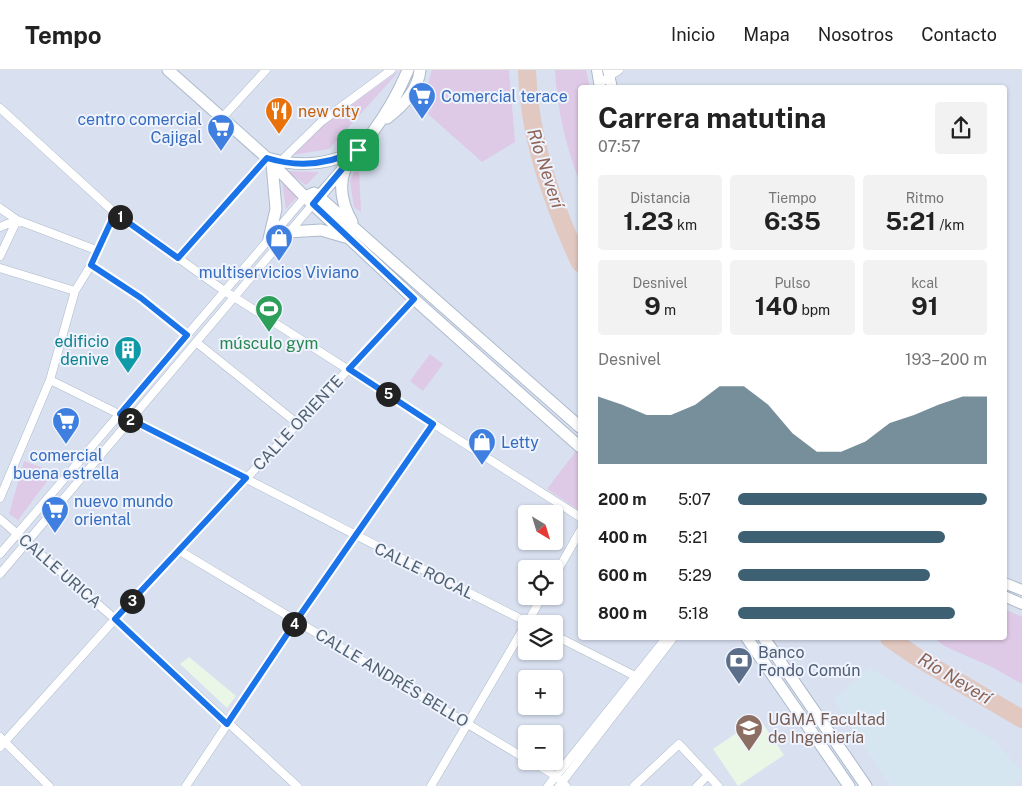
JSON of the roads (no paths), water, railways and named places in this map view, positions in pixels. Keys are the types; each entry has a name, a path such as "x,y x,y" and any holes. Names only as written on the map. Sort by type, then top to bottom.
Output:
{"main road":[{"path":"168,70 273,161 352,241 414,299 578,444"},
{"path":"382,122 397,96 408,70"},
{"path":"312,199 348,162 382,122 405,103 415,87 420,70"},
{"path":"273,161 293,164 320,163 358,150"},
{"path":"269,238 276,209 273,161"},
{"path":"348,162 343,174 342,200 353,224 361,233"},
{"path":"312,199 361,233 578,425"},
{"path":"288,232 321,230 352,241"},
{"path":"748,640 848,786"},
{"path":"765,640 866,786"}],"street":[{"path":"222,118 266,70"},
{"path":"178,258 273,161 391,70"},
{"path":"597,70 600,85 619,70"},
{"path":"0,108 115,213 223,290 578,516"},
{"path":"0,574 288,232 312,199"},
{"path":"0,554 187,335 223,290 269,238 312,199"},
{"path":"0,208 17,220 96,250"},
{"path":"0,498 50,380 76,291 91,265 96,250 115,213"},
{"path":"0,227 17,220"},
{"path":"0,256 17,220"},
{"path":"91,265 141,298 187,335"},
{"path":"0,268 76,291"},
{"name":"CALLE ORIENTE","path":"2,742 414,299"},
{"path":"196,342 298,424"},
{"name":"CALLE ROCAL","path":"50,380 246,478 355,537 518,619"},
{"path":"186,786 296,621 433,424"},
{"name":"CALLE URICA","path":"0,519 115,619 227,724 297,786"},
{"path":"563,560 578,534"},
{"name":"CALLE ANDRÉS BELLO","path":"180,551 518,754"},
{"path":"1007,584 1022,590"},
{"path":"1007,597 1022,604"},
{"path":"563,639 639,677"},
{"path":"432,786 518,640"},
{"path":"548,786 560,782 665,640"},
{"path":"639,677 671,640"},
{"path":"2,742 49,786"},
{"path":"634,786 680,744 718,786"},
{"path":"543,770 560,782"},
{"path":"696,786 708,775"}],"waterway":[{"name":"Río Neverí","path":"527,70 532,121 537,145 551,193 578,258"},
{"name":"Río Neverí","path":"892,640 918,658 1022,719"}],"place":[{"name":"Comercial terace","path":"422,120"},
{"name":"new city","path":"279,135"},
{"name":"centro comercial Cajigal","path":"221,152"},
{"name":"multiservicios Viviano","path":"279,262"},
{"name":"músculo gym","path":"269,333"},
{"name":"edificio denive","path":"128,374"},
{"name":"comercial buena estrella","path":"66,445"},
{"name":"Letty","path":"482,466"},
{"name":"nuevo mundo oriental","path":"55,534"},
{"name":"Banco Fondo Común","path":"739,685"},
{"name":"UGMA Facultad de Ingeniería","path":"749,752"}]}
